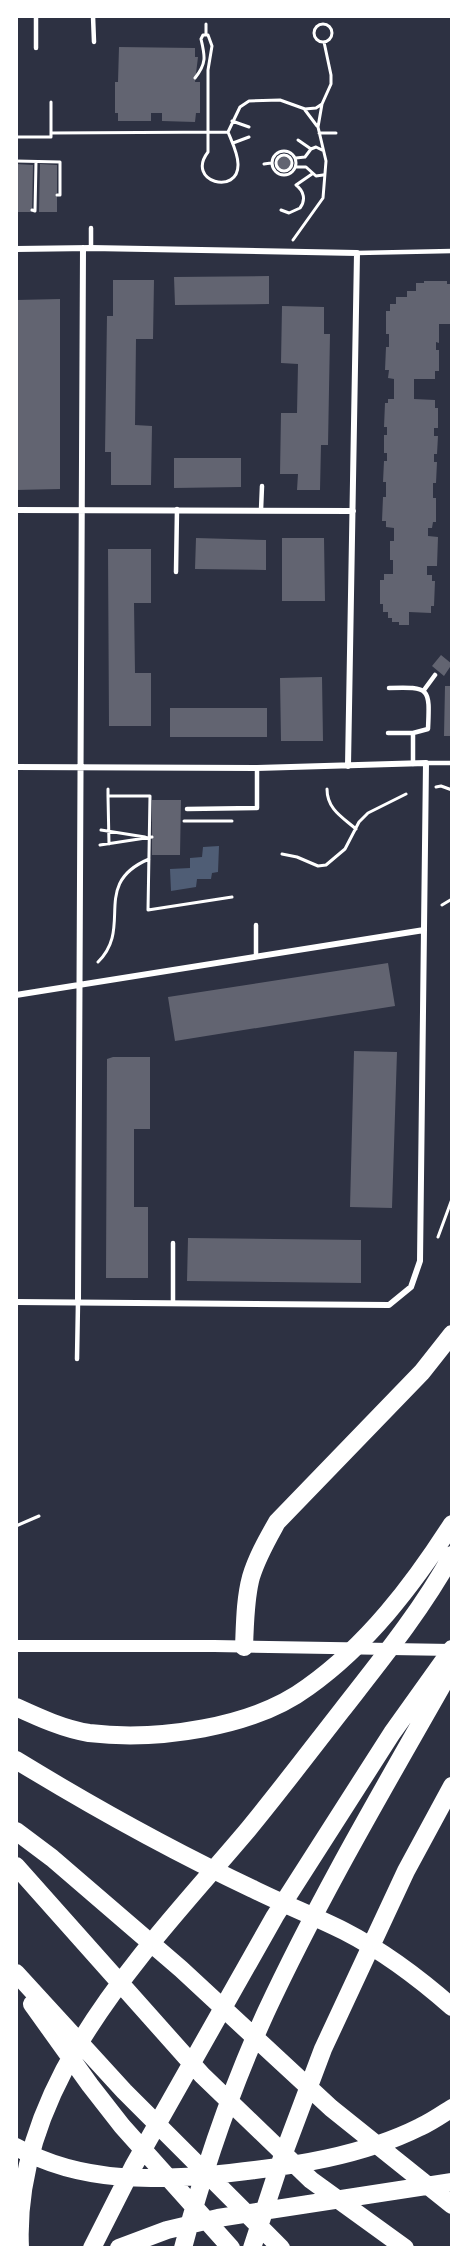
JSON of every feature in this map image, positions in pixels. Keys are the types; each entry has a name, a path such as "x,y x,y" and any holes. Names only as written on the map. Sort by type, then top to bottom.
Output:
{"highway":[{"path":"244,1647 251,1577 262,1548 277,1522 422,1372 452,1334"},
{"path":"16,1707 51,1723 89,1732 141,1734 187,1732 262,1712 308,1688 354,1647 401,1598 452,1524"},
{"path":"20,2247 19,2228 25,2176 41,2119 62,2073 99,2012 169,1922 248,1829 398,1641 452,1555"},
{"path":"92,2247 133,2167 275,1916 392,1733 452,1649"},
{"path":"183,2247 216,2140 265,2014 335,1878 452,1668"},
{"path":"16,1760 135,1828 252,1889 321,1920 369,1945 410,1973 452,2007"},
{"path":"252,2247 279,2166 323,2049 406,1871 452,1786"},
{"path":"16,1831 52,1858 181,1969 331,2108 452,2205"},
{"path":"16,1866 202,2075 311,2180 405,2247"},
{"path":"16,1973 124,2091 281,2247"},
{"path":"16,1983 116,2117 231,2247"},
{"path":"16,2147 45,2161 104,2176 178,2179 301,2165 388,2140 420,2127 452,2108"},
{"path":"126,2244 167,2230 218,2218 452,2182"}],"main road":[{"path":"16,1646 452,1649"}],"street":[{"path":"16,249 87,248 357,253 348,766"},
{"path":"78,1302 82,509 87,248"},
{"path":"16,510 353,511"},
{"path":"16,767 257,768 426,763 420,1261 411,1287 389,1305 16,1302"},
{"path":"16,995 424,930"}],"lane":[{"path":"36,16 36,48"},
{"path":"93,16 94,42"},
{"path":"87,248 91,228"},
{"path":"357,253 452,251"},
{"path":"261,510 262,486"},
{"path":"176,572 177,510"},
{"path":"424,690 435,675"},
{"path":"388,688 418,687 424,690 429,700 428,729 413,733 388,733"},
{"path":"413,733 413,764"},
{"path":"426,763 452,763"},
{"path":"188,809 257,808 257,768"},
{"path":"256,926 256,957"},
{"path":"173,1243 173,1303"},
{"path":"77,1359 78,1302"}],"path":[{"path":"206,24 206,34 211,39 212,46 208,70 208,152 202,162 202,168 204,174 213,182 225,183 237,171 238,165 233,143 228,132 240,106 249,101 280,100 305,109 316,108 322,104 327,97 332,75 324,42"},
{"path":"323,25 328,27 331,34 324,42 318,41 314,33 316,28 323,25"},
{"path":"195,78 204,61 205,53 201,39 202,35 206,34"},
{"path":"16,136 51,137 51,102"},
{"path":"293,240 323,198 326,161 318,128 322,104"},
{"path":"305,109 318,128"},
{"path":"232,121 249,127"},
{"path":"51,133 228,132"},
{"path":"319,133 336,133"},
{"path":"233,143 249,137"},
{"path":"298,140 311,149"},
{"path":"322,150 316,147 311,149 305,157 295,163 291,174 282,175 275,171 274,163 274,156 280,151 288,151 295,163 306,167 312,174 321,176 324,174"},
{"path":"16,161 60,162 60,195 57,195"},
{"path":"32,210 35,211 36,162"},
{"path":"264,164 274,163"},
{"path":"281,210 289,213 300,208 304,200 303,193 296,184 312,174"},
{"path":"436,787 441,786 452,790"},
{"path":"108,789 109,844"},
{"path":"327,789 327,796 333,809 356,829"},
{"path":"282,854 297,857 318,866 326,865 345,849 359,822 368,813 406,794"},
{"path":"108,795 150,796 148,910 232,897"},
{"path":"184,821 232,821"},
{"path":"100,830 150,837"},
{"path":"100,845 150,837"},
{"path":"98,962 108,952 112,943 117,886 125,873 149,859"},
{"path":"442,905 452,899"},
{"path":"438,1237 452,1199"},
{"path":"16,1526 39,1516"}],"water":[{"path":"219,846 218,872 212,873 211,879 197,879 196,887 171,891 170,869 190,868 190,858 202,857 203,847"}],"building":[{"path":"119,47 195,48 195,57 198,57 195,82 200,82 200,113 196,113 195,122 162,121 162,113 151,113 151,121 118,121 118,113 115,113 115,82 118,82"},
{"path":"281,156 287,156 291,163 287,170 281,170 277,166 277,160"},
{"path":"16,164 33,165 32,212 16,212"},
{"path":"40,164 57,165 57,212 39,212"},
{"path":"269,276 269,304 175,305 174,277"},
{"path":"113,280 154,280 153,339 136,339 135,425 152,426 151,485 111,485 111,452 105,452 107,316 113,316"},
{"path":"424,281 447,281 447,284 452,284 452,324 439,324 439,343 436,342 436,350 439,350 439,371 435,371 435,379 414,379 414,399 435,400 435,408 438,408 438,428 434,428 434,436 438,436 437,454 434,454 434,462 437,462 436,483 433,483 433,498 436,498 436,522 433,522 432,528 428,528 428,536 438,537 437,566 427,566 427,575 432,575 432,581 435,581 434,606 431,606 431,613 409,612 409,625 399,625 399,622 392,622 392,618 388,618 388,612 383,612 383,604 380,604 380,580 384,580 384,574 393,574 390,541 394,541 394,528 386,527 386,521 382,521 383,497 386,497 386,482 383,482 384,461 387,461 387,453 384,453 384,435 387,435 387,427 384,427 385,403 388,403 388,399 394,399 394,379 388,378 389,370 385,370 386,347 389,347 389,334 386,334 386,311 390,311 390,304 396,304 396,297 407,297 407,291 416,291 416,283 424,283"},
{"path":"60,299 60,489 16,490 16,300"},
{"path":"282,306 324,307 324,334 330,334 328,445 321,445 320,490 297,490 298,474 280,474 281,413 297,413 298,364 281,363"},
{"path":"174,458 241,458 241,487 174,488"},
{"path":"196,538 266,540 266,570 195,569"},
{"path":"282,538 324,538 325,601 282,601"},
{"path":"108,549 151,549 151,603 134,603 135,673 151,673 151,726 109,726"},
{"path":"441,655 452,664 444,676 432,666"},
{"path":"322,677 323,741 281,741 280,678"},
{"path":"445,686 452,686 452,736 444,736"},
{"path":"170,708 267,708 267,737 170,737"},
{"path":"152,800 181,800 180,855 152,855"},
{"path":"388,963 395,1006 175,1041 168,997"},
{"path":"354,1051 397,1052 392,1208 350,1207"},
{"path":"150,1057 150,1129 134,1129 134,1207 148,1207 148,1278 106,1278 107,1059"},
{"path":"188,1238 361,1240 361,1283 187,1281"}]}
